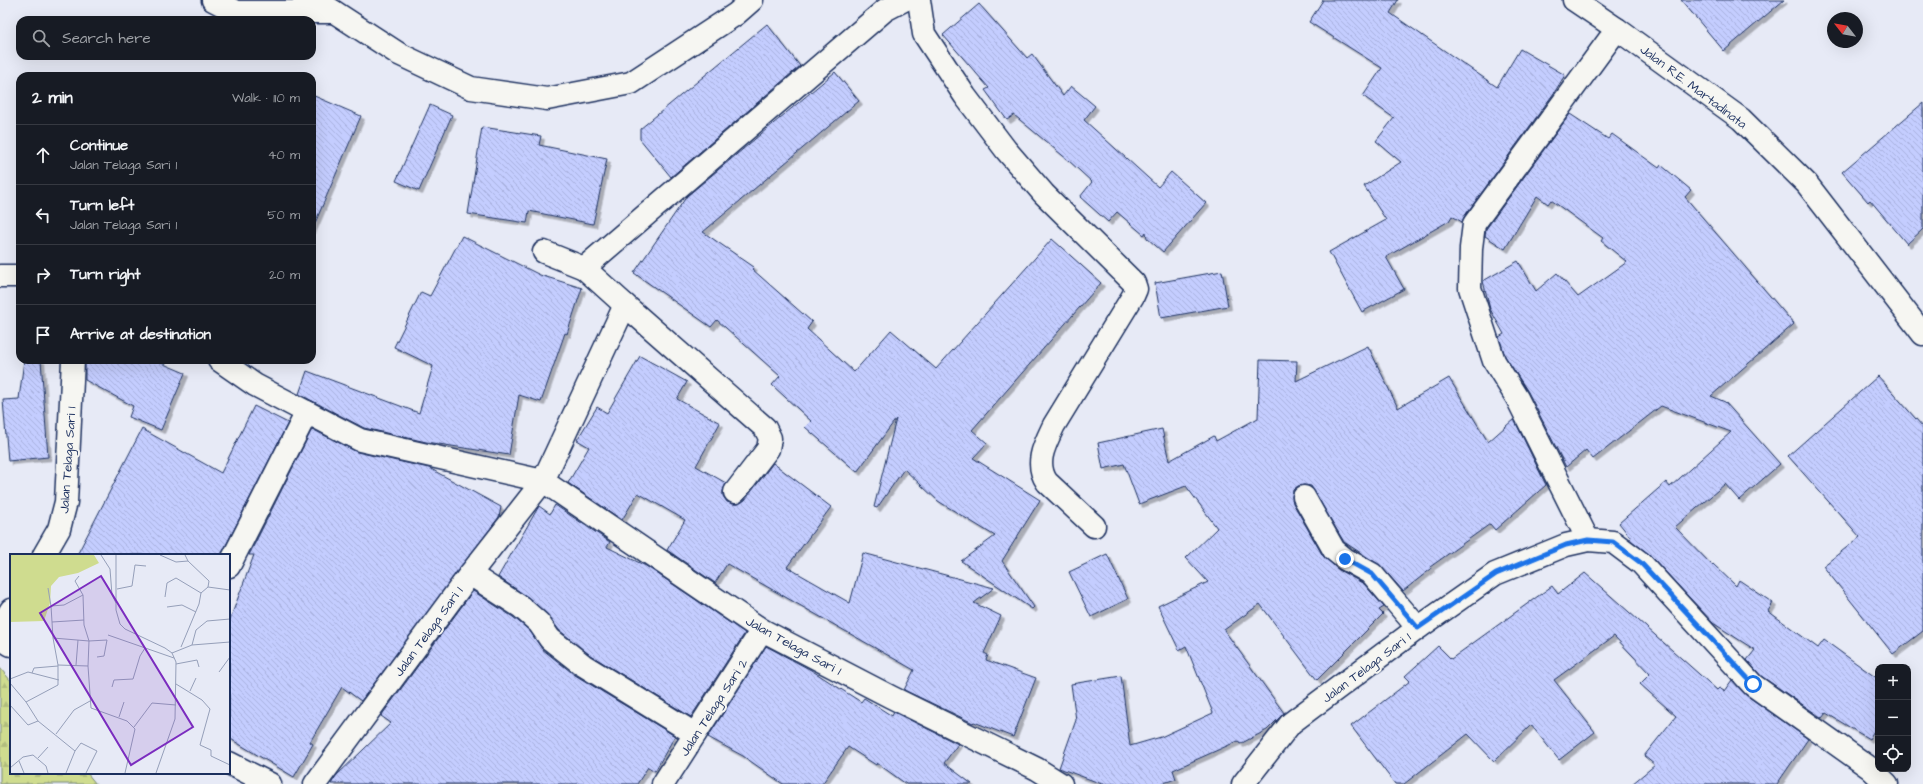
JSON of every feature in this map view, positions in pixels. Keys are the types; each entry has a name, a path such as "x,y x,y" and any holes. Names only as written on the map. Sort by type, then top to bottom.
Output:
{"street":[{"path":"213,0 236,12 334,12"},
{"path":"316,0 399,54 470,88 547,99 631,83 736,14 752,0"},
{"path":"584,268 885,10 904,0"},
{"path":"919,0 926,38 974,108 1006,150 1044,194 1134,283 1136,289 1054,425 1044,447 1040,465 1042,474 1047,482 1094,526"},
{"name":"Jalan R.E. Martadinata","path":"1574,0 1741,118 1807,184 1923,334"},
{"path":"1588,540 1517,398 1494,361 1470,288 1471,248 1474,224 1617,29"},
{"path":"544,252 584,268 765,428 770,438 768,449 735,492"},
{"path":"0,276 16,276"},
{"path":"543,480 625,305"},
{"name":"Jalan Telaga Sari 1","path":"45,554 59,529 66,502 73,364"},
{"name":"Jalan Telaga Sari 1","path":"225,364 255,385 360,440 543,480 762,630 891,697 1038,769 1061,784"},
{"path":"230,564 307,412"},
{"name":"Jalan Telaga Sari 1","path":"315,784 470,574 543,480"},
{"path":"1304,497 1334,550 1345,559 1372,574 1418,628"},
{"name":"Jalan Telaga Sari 1","path":"1243,784 1291,723 1418,628 1496,574 1566,545 1588,540 1613,542 1641,563 1753,684 1870,768 1887,784"},
{"path":"470,574 521,607 539,623 550,639 583,664 695,734"},
{"path":"0,628 10,612"},
{"name":"Jalan Telaga Sari 2","path":"663,784 762,630"},
{"path":"0,638 10,644"},
{"path":"230,764 270,784"}],"green space":[{"path":"0,668 10,680 10,774 88,774 96,784 0,784"}],"building":[{"path":"1323,0 1398,0 1390,13 1497,87 1520,49 1565,75 1554,93 1464,217 1462,222 1452,216 1449,221 1386,257 1404,289 1362,312 1329,252 1386,220 1364,186 1401,162 1376,141 1394,118 1363,96 1382,68 1309,22"},
{"path":"1681,0 1784,0 1724,51"},
{"path":"979,4 1027,58 1032,54 1063,96 1071,86 1095,106 1084,120 1158,187 1171,172 1206,203 1163,252 1147,238 1146,232 1144,235 1117,212 1108,222 1080,197 1092,182 1014,115 1007,120 985,90 989,88 943,35"},
{"path":"767,24 800,66 671,177 640,139 640,129"},
{"path":"835,72 859,101 703,232 754,267 752,269 812,322 807,329 854,372 891,330 936,369 1052,239 1101,283 972,430 987,443 973,458 1040,500 1002,561 1034,607 1032,609 961,561 995,536 938,501 904,469 877,508 874,507 896,419 857,472 805,427 811,421 772,385 780,376 717,320 711,327 634,273 687,196"},
{"path":"316,97 361,116 316,221"},
{"path":"1923,103 1923,229 1907,244 1870,200 1868,202 1842,172"},
{"path":"430,105 452,115 419,191 396,181"},
{"path":"1570,114 1608,139 1612,134 1659,168 1661,165 1691,190 1685,197 1794,324 1711,396 1725,402 1780,464 1739,500 1725,484 1675,527 1712,565 1713,564 1736,586 1739,580 1773,603 1768,611 1818,648 1824,640 1875,677 1875,729 1869,739 1826,713 1822,718 1761,676 1747,660 1755,650 1713,623 1650,555 1629,539 1631,538 1619,523 1666,482 1670,487 1731,432 1661,406 1593,459 1586,450 1566,467 1528,392 1505,356 1499,337 1504,334 1490,309 1483,281 1518,261 1536,291 1557,273 1578,297 1627,262 1601,241 1603,238 1551,200 1548,204 1537,196 1505,249 1485,236 1486,229"},
{"path":"482,127 541,136 539,145 607,159 593,224 529,211 527,223 468,214"},
{"path":"462,236 540,275 582,288 567,334 565,333 541,402 519,395 509,455 426,442 364,428 299,394 307,371 419,413 433,366 394,347 421,292 430,296"},
{"path":"1222,271 1228,306 1161,318 1155,283"},
{"path":"1368,346 1398,408 1449,378 1488,442 1514,419 1546,485 1495,530 1490,524 1430,567 1431,569 1403,591 1381,566 1344,542 1311,486 1298,486 1293,490 1293,503 1323,556 1339,570 1364,584 1384,607 1379,610 1383,614 1317,680 1260,604 1224,630 1284,713 1267,730 1240,744 1238,741 1173,770 1176,779 1160,784 1102,784 1059,768 1076,720 1071,684 1121,676 1130,746 1161,737 1213,713 1186,646 1179,650 1158,606 1208,582 1186,558 1217,528 1186,486 1139,504 1124,464 1103,469 1098,443 1162,429 1169,461 1214,436 1216,441 1258,418 1260,360 1297,361 1296,381"},
{"path":"640,356 687,382 677,399 720,423 696,466 726,483 723,496 727,502 739,504 745,500 773,463 831,507 787,567 850,603 863,553 994,588 974,603 1001,616 984,653 988,655 986,660 1036,678 1013,737 974,722 973,723 904,690 914,670 727,564 715,583 667,550 685,520 638,493 622,520 568,483 589,447 577,440 597,407 607,413"},
{"path":"23,364 41,364 48,457 8,461 3,400 19,399"},
{"path":"85,364 164,364 185,373 161,430 129,417 133,406 85,380"},
{"path":"1878,376 1923,427 1923,631 1893,654 1823,566 1860,537 1788,456"},
{"path":"254,406 288,423 222,554 78,554 142,429 221,473"},
{"path":"312,429 357,452 429,468 501,507 499,517 361,701 342,687 310,742 313,744 294,777 230,739 230,619 254,555 249,555"},
{"path":"555,505 610,542 607,547 646,566 745,633 691,717 590,655 559,630 547,614 529,598 498,577 539,506 550,514"},
{"path":"1107,554 1128,599 1091,617 1069,572"},
{"path":"1585,573 1717,690 1719,688 1724,691 1732,680 1746,695 1808,739 1777,784 1632,784 1655,765 1644,756 1676,716 1640,684 1650,674 1614,636 1554,680 1595,732 1559,760 1531,725 1494,761 1468,734 1404,784 1395,784 1351,726 1410,681 1405,676 1438,646 1451,659 1552,586 1558,594"},
{"path":"473,591 513,617 530,631 542,649 575,675 675,736 655,771 648,767 637,784 331,784 336,776 391,723 381,716"},
{"path":"766,646 811,670 861,702 864,698 892,716 894,712 958,744 944,763 972,784 906,784 877,763 876,765 848,747 822,784 783,784 743,756 708,737"}],"route":[{"path":"1345,559 1372,574 1418,628 1496,574 1566,545 1588,540 1613,542 1641,563 1753,684"}]}
